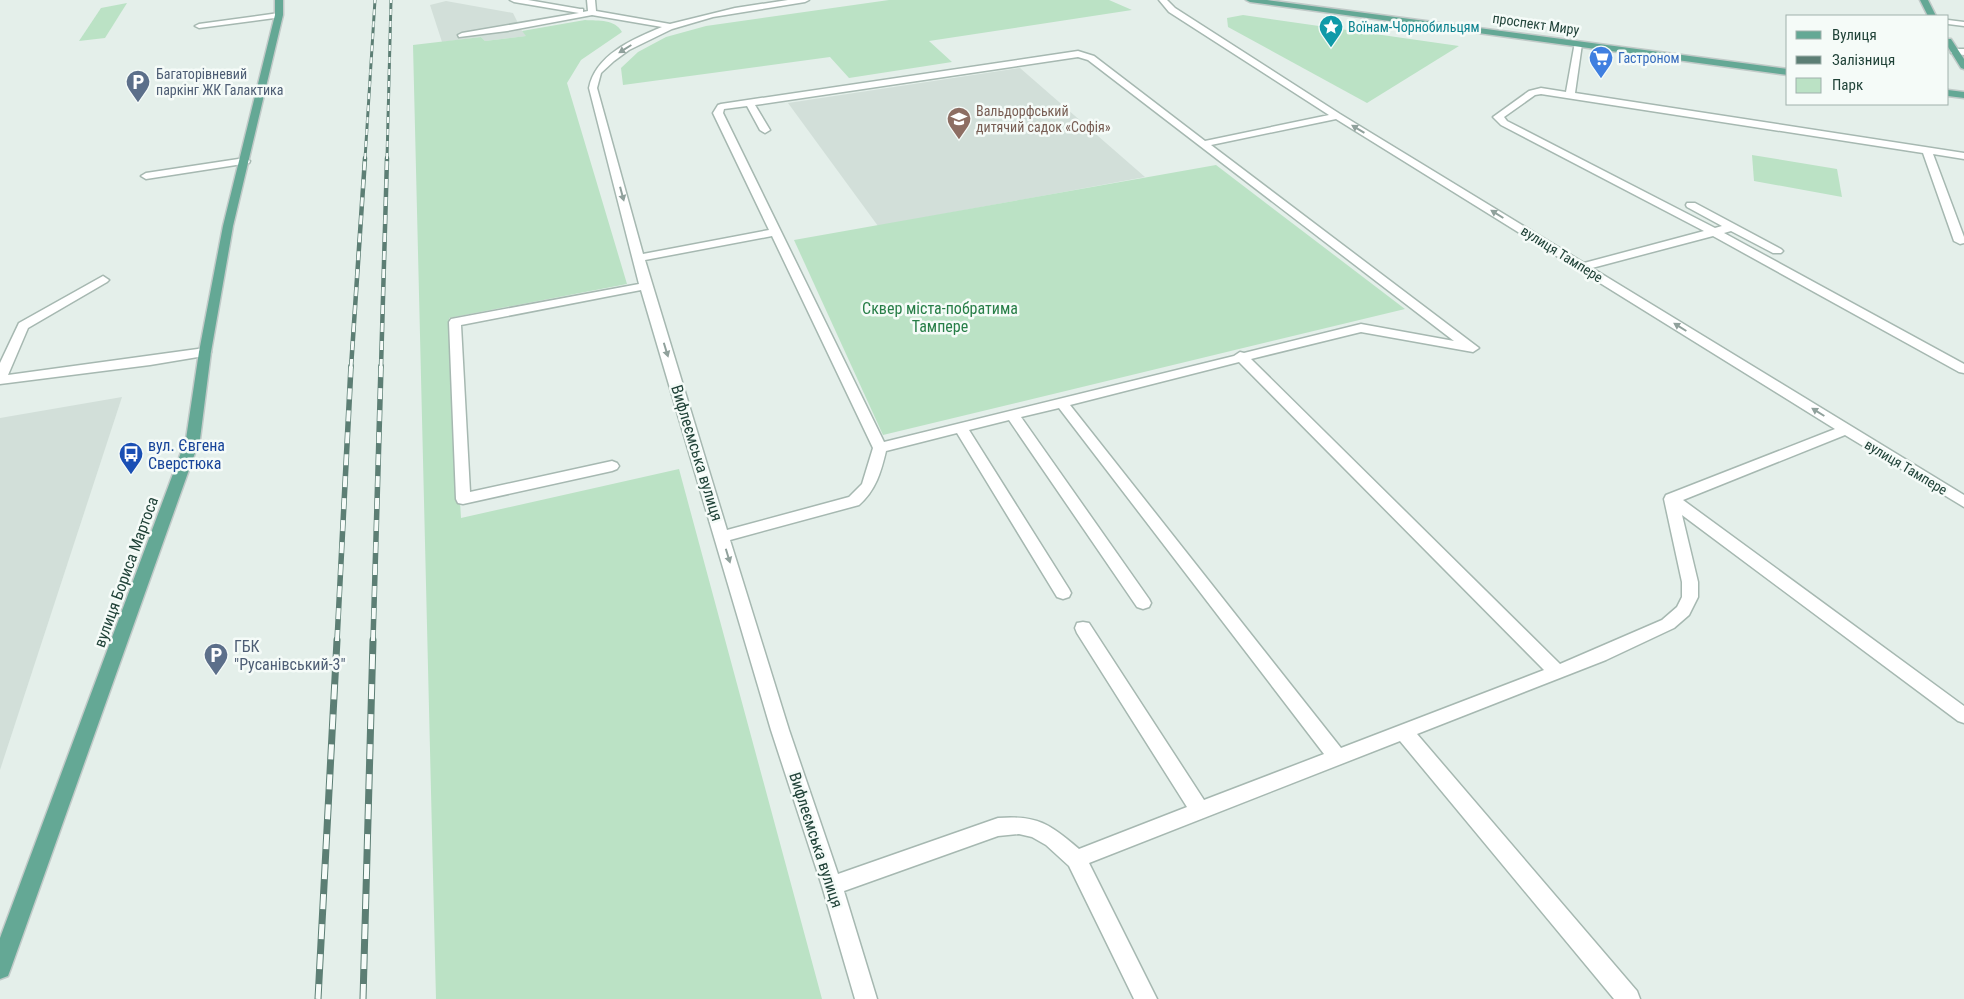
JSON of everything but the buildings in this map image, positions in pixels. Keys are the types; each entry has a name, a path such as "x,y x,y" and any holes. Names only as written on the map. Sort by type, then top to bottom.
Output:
{"main road":[{"name":"проспект Миру","path":"1250,0 1786,72"},
{"path":"1924,0 1932,15"},
{"name":"вулиця Бориса Мартоса","path":"0,968 193,439 205,352 228,226 245,161 279,8"},
{"path":"1949,43 1964,66"},
{"path":"1949,93 1964,95"}],"street":[{"path":"514,0 669,26"},
{"path":"591,0 592,13"},
{"name":"Вифлеємська вулиця","path":"805,0 705,15 669,26 644,37 616,54 597,73 593,88 646,286 780,730 832,886 866,999"},
{"name":"вулиця Тампере","path":"1164,0 1172,10 1337,116 1964,502"},
{"path":"199,26 279,8"},
{"path":"462,35 507,29 592,13"},
{"path":"1949,22 1964,24"},
{"path":"1570,95 1578,44"},
{"path":"1954,51 1964,52"},
{"path":"722,537 854,501 865,493 868,488 880,448 718,113 721,107 860,89 1069,54 1086,55 1473,348 1360,328 1240,356 1013,416 880,448"},
{"path":"1964,156 1570,95 1536,92 1498,117 1504,123 1739,245 1964,369"},
{"path":"749,102 765,130"},
{"path":"1203,144 1337,116"},
{"path":"1927,150 1960,241"},
{"path":"146,176 245,161"},
{"path":"1690,205 1777,251"},
{"path":"1583,267 1732,227"},
{"path":"639,258 776,232"},
{"path":"0,379 23,326 103,280"},
{"path":"612,466 464,499 455,322 646,286"},
{"path":"0,379 150,361 205,352"},
{"path":"1240,356 1556,671"},
{"path":"1062,403 1337,757"},
{"path":"1013,416 1143,603"},
{"path":"961,428 1063,593"},
{"path":"1671,499 1846,430"},
{"path":"1076,860 1600,655 1668,624 1683,611 1690,597 1690,582 1671,499"},
{"path":"1671,499 1964,716"},
{"path":"1083,628 1200,811"},
{"path":"1403,732 1629,999"},
{"path":"832,886 998,827 1019,826 1037,829 1053,839 1076,860 1146,999"}],"shaded area":[{"path":"446,1 513,13 522,31 527,36 485,41 481,37 442,42 430,5"},
{"name":"Вальдорфський дитячий садок «Софія»","path":"1020,68 1145,177 878,226 788,103"},
{"path":"122,397 0,770 0,418"}],"green space":[{"path":"889,0 1109,0 1132,10 929,41 952,62 849,78 830,57 623,85 621,68 638,52 666,37 706,26"},
{"path":"127,3 105,38 79,41 101,8"},
{"path":"1243,15 1459,46 1367,103 1228,27 1227,18"},
{"path":"585,20 611,23 622,32 581,60 567,83 627,284 449,318 461,518 679,469 822,999 436,999 413,45 481,37 485,41 526,36 522,31"},
{"path":"1752,155 1837,169 1842,197 1754,181"},
{"name":"Сквер міста-побратима Тампере","path":"1216,165 1405,309 883,435 794,240"}],"railway":[{"path":"365,159 375,0"},
{"path":"387,159 391,0"},
{"path":"351,368 365,158"},
{"path":"381,368 387,158"},
{"path":"337,641 351,366"},
{"path":"373,641 381,366"},
{"path":"318,999 337,640"},
{"path":"363,999 373,640"}],"place":[{"name":"Воїнам-Чорнобильцям","path":"1331,48"},
{"name":"Гастроном","path":"1601,79"},
{"name":"Багаторівневий паркінг ЖК Галактика","path":"138,103"},
{"name":"Вальдорфський дитячий садок «Софія»","path":"959,140"},
{"name":"вул. Євгена Сверстюка","path":"131,475"},
{"name":"ГБК \"Русанівський-3\"","path":"216,676"}]}
